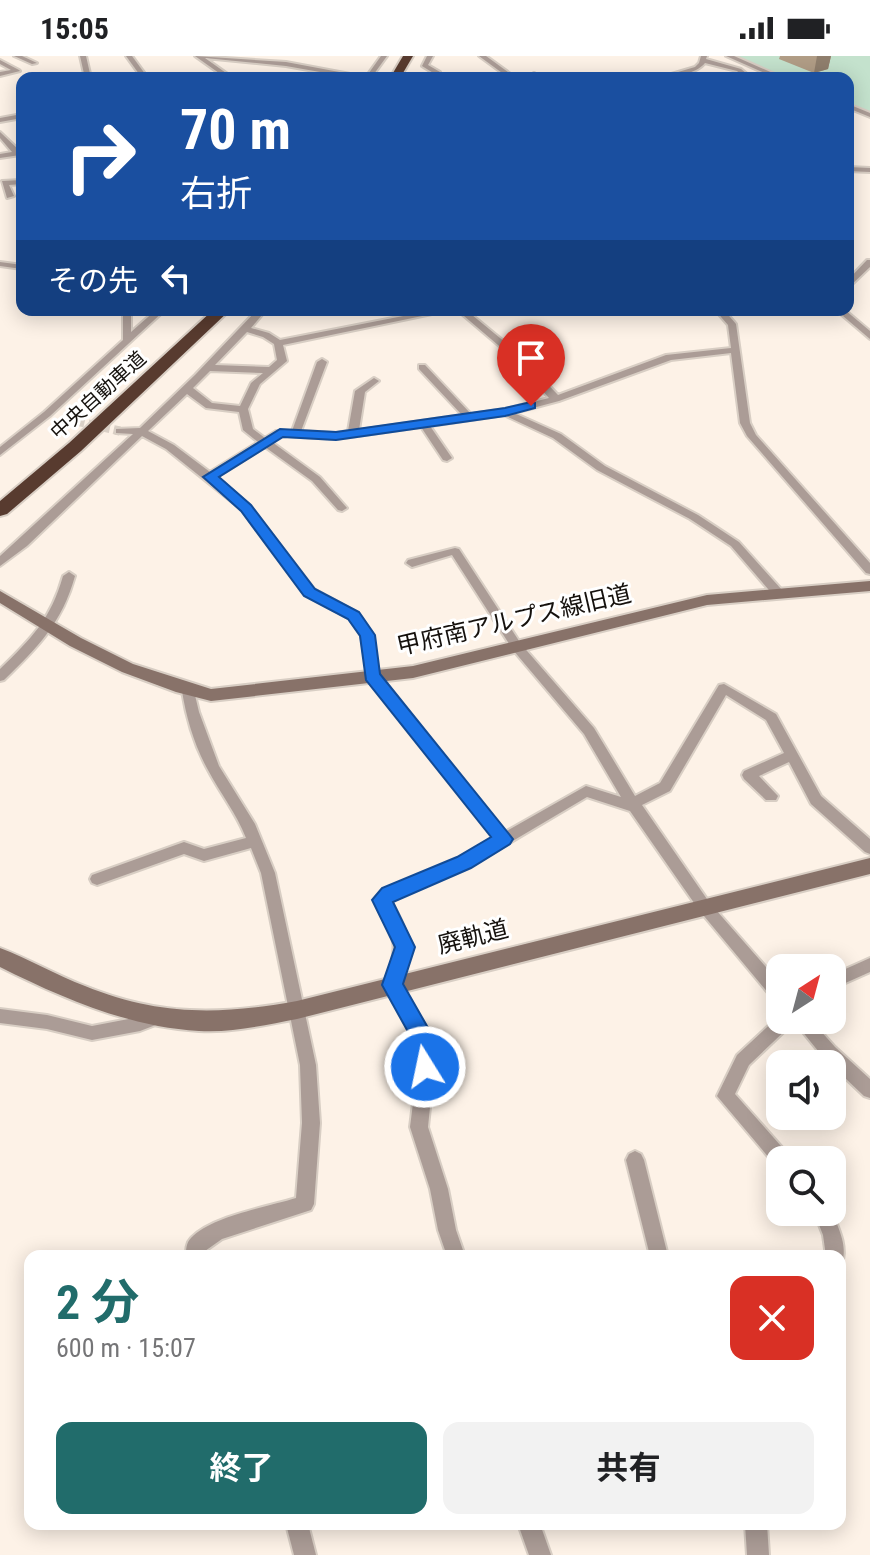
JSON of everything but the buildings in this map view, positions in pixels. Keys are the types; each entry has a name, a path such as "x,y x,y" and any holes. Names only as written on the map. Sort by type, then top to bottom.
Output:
{"highway":[{"name":"中央自動車道","path":"0,493 143,368 197,316"},
{"name":"中央自動車道","path":"0,510 75,447 216,316"}],"street":[{"path":"17,56 34,63"},
{"path":"200,56 222,72"},
{"path":"200,56 286,64 332,72"},
{"path":"371,72 384,56"},
{"path":"430,56 425,66 436,72"},
{"path":"482,56 505,72"},
{"path":"729,56 767,72"},
{"path":"684,72 697,68 703,57 742,72"},
{"path":"0,62 17,71 0,74"},
{"path":"0,134 16,151"},
{"path":"10,196 5,183 16,182"},
{"path":"854,279 869,265"},
{"path":"127,316 127,340"},
{"path":"0,452 47,414 154,316"},
{"path":"0,562 38,531 140,431 210,368 257,316"},
{"path":"278,343 416,316"},
{"path":"468,316 514,354 556,399"},
{"path":"725,316 732,324 745,423 752,436 870,570"},
{"path":"847,316 870,336"},
{"path":"245,329 266,335 278,343 282,361 256,383 243,409 248,430 316,479 342,508"},
{"path":"210,477 280,433 336,436 505,412 556,399 669,357 736,350"},
{"path":"296,432 322,362"},
{"path":"422,367 469,417"},
{"path":"210,368 272,371"},
{"path":"353,433 360,391 374,381"},
{"path":"186,388 209,406 243,409"},
{"path":"505,412 557,436 601,468 694,517 735,544 778,593"},
{"path":"47,414 63,418"},
{"path":"424,424 447,458"},
{"path":"120,431 140,431 170,447 210,477 246,508 310,592 354,616 367,635 372,676 503,839"},
{"path":"412,563 455,551 517,647 589,731 617,781 704,906 766,979"},
{"path":"0,677 49,627 63,601 69,576"},
{"name":"甲府南アルプス線旧道","path":"0,596 101,657 188,691 211,695 413,672 707,600 870,586"},
{"path":"454,1250 419,1127 428,1047 392,985 405,947 382,900 389,893 464,863 586,791 635,805 665,787 724,688 771,717 816,800 870,848"},
{"path":"188,691 192,712 213,767 248,824 268,873 308,1065 311,1123 305,1204 217,1231 196,1246 196,1250"},
{"path":"771,796 749,775 793,754"},
{"path":"97,879 184,848 204,855 255,841"},
{"name":"廃軌道","path":"0,957 87,995 160,1016 228,1021 297,1010 870,866"},
{"path":"846,976 870,965"},
{"path":"0,1016 47,1022 92,1033 140,1024 160,1016"},
{"path":"770,1034 743,1060 726,1096 770,1146"},
{"path":"813,1034 870,1090"},
{"path":"635,1160 658,1250"},
{"path":"828,1226 834,1250"},
{"path":"299,1530 305,1555"},
{"path":"531,1530 540,1555"},
{"path":"756,1530 758,1555"}],"green space":[{"path":"733,56 870,56 870,113 854,106 854,72 772,72"}],"tunnel":[{"path":"63,418 120,431"}],"route":[{"path":"425,1067 428,1047 392,985 405,947 382,900 389,893 464,863 503,839 372,676 367,635 354,616 310,592 246,508 210,477 280,433 336,436 531,406"}]}
